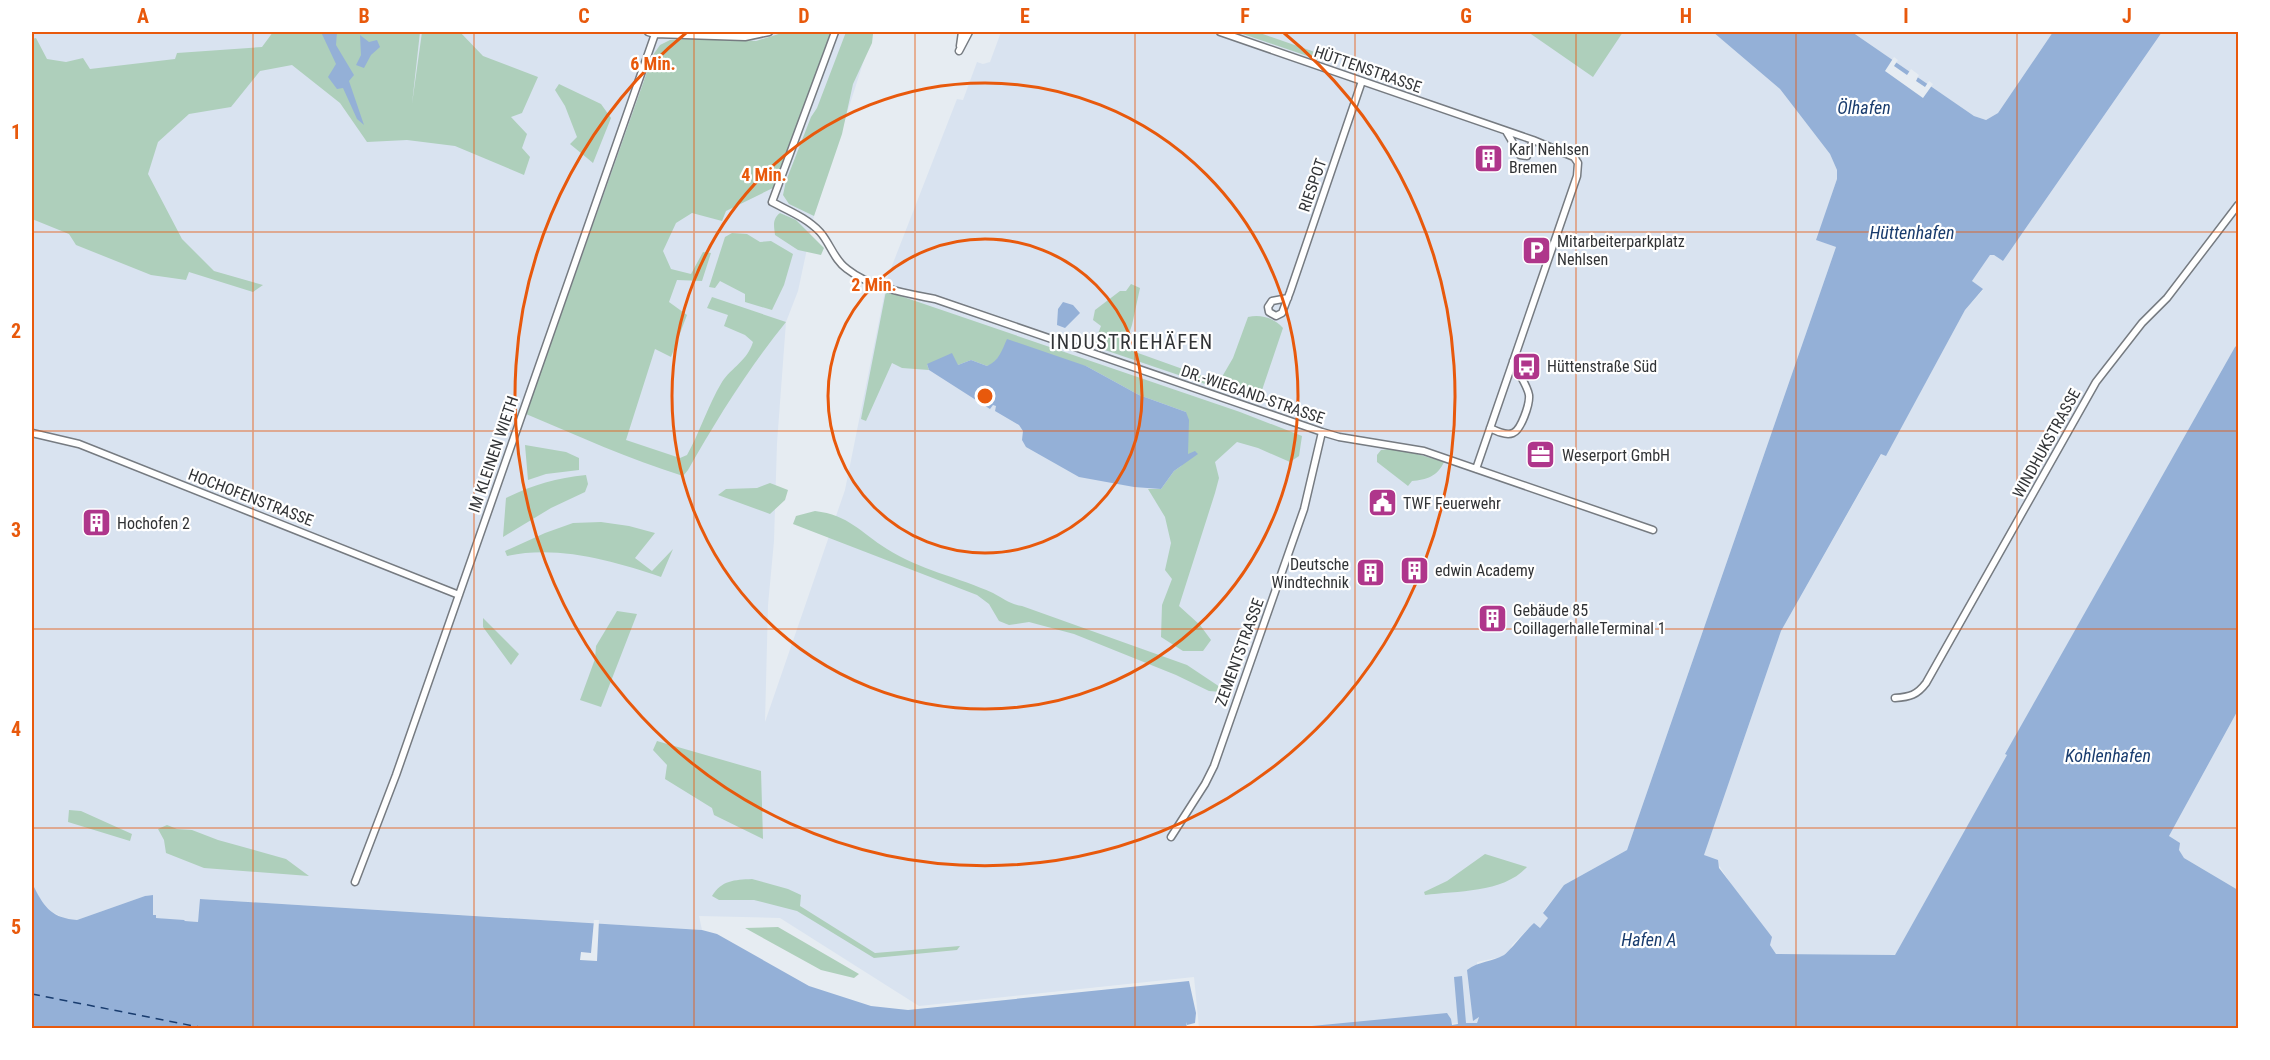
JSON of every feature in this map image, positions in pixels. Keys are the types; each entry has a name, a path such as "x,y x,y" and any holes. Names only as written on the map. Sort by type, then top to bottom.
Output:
{"street":[{"path":"652,33 745,36 769,32"},
{"name":"DR.-WIEGAND-STRASSE","path":"835,32 772,202 802,218 819,231 837,260 847,270 880,286 935,299 1322,432 1339,437 1424,451 1653,530"},
{"path":"962,32 959,51 969,32"},
{"name":"HÜTTENSTRASSE","path":"1220,32 1533,140 1574,157 1578,163 1577,176 1476,469"},
{"name":"IM KLEINEN WIETH","path":"355,882 398,771 652,33"},
{"name":"RIESPOT","path":"1288,298 1362,81"},
{"path":"1506,131 1520,155 1527,156 1533,140"},
{"name":"WINDHUKSTRASSE","path":"1895,698 1919,693 1926,683 2096,382 2142,322 2167,298 2238,205"},
{"path":"1490,428 1507,434 1514,433 1518,429 1529,397 1513,361"},
{"name":"ZEMENTSTRASSE","path":"1171,837 1214,766 1304,509 1322,432"},
{"name":"HOCHOFENSTRASSE","path":"32,433 79,444 459,595"}],"shaded area":[{"path":"32,32 873,32 814,216 798,291 786,322 777,443 774,541 768,605 765,722 845,490 888,276 957,99 963,100 977,62 983,64 990,62 1001,32 1713,32 1780,89 1830,154 1837,170 1837,179 1817,240 1836,247 1627,850 1564,885 1543,912 1549,918 1540,928 1534,923 1501,957 1477,962 1475,1020 1479,1016 1477,1023 1199,1028 1194,977 919,1006 780,918 699,916 702,930 201,899 198,922 155,918 153,895 77,920 66,919 50,911 32,888"},
{"path":"1852,32 2053,32 1998,113 1986,120 1974,116"},
{"path":"2162,32 2238,32 2238,344 2006,753 2008,755 1895,955 1776,954 1718,864 1704,855 1781,631 1882,453 1886,455 1965,310 1983,290 1972,281 1990,255 2003,261"},
{"path":"2238,710 2238,890 2184,858 2169,836"}],"green space":[{"path":"273,32 420,32 412,104 422,32 460,32 483,56 538,77 522,113 511,117 527,134 522,148 530,157 524,175 455,146 407,140 367,142 340,103 292,65 260,71 231,107 189,114 158,142 148,174 182,239 214,271 263,285 253,292 189,272 186,280 151,275 76,245 69,234 32,219 32,39 36,38 47,59 66,62 83,58 90,69 175,59 177,53 262,47"},
{"path":"785,32 833,32 775,187 726,211 722,221 692,213 676,223 663,251 671,269 691,274 703,252 711,253 702,281 677,280 669,302 687,315 671,357 655,349 626,440 680,458 687,455 722,382 747,354 753,342 745,335 724,326 728,315 707,308 712,297 786,322 734,394 688,470 683,476 604,447 526,414 653,55 660,45 670,40 715,38 756,41"},
{"path":"846,32 873,34 872,43 853,84 842,134 814,216 789,204 783,195 786,181"},
{"path":"1237,32 1257,32 1332,58 1328,63"},
{"path":"1528,32 1623,32 1593,77"},
{"path":"559,84 601,104 611,118 593,163 570,144 577,137 565,106 555,90"},
{"path":"780,213 796,220 824,248 821,255 798,250 775,235 775,220"},
{"path":"732,233 747,234 760,242 771,241 793,254 784,285 772,310 745,302 745,294 720,281 715,288 709,287 725,237"},
{"path":"1131,284 1140,288 1132,325 1124,348 1219,382 1233,358 1248,317 1271,319 1283,328 1258,402 1093,346 1101,326 1093,320 1095,310 1120,291 1126,291"},
{"path":"886,291 1240,412 1302,436 1299,456 1290,462 1258,448 1237,442 1215,462 1219,478 1179,606 1200,625 1211,640 1203,651 1183,651 1161,637 1162,605 1172,579 1165,570 1171,543 1165,517 1148,489 1161,489 1188,454 1186,412 1139,395 1086,366 998,358 993,364 987,366 971,360 958,365 927,364 929,370 902,368 892,363 866,421 861,419"},
{"path":"525,445 566,452 579,458 579,470 546,474 528,480"},
{"path":"1397,448 1444,462 1435,474 1422,480 1412,481 1408,486 1377,462 1377,455 1381,450"},
{"path":"586,475 588,484 585,492 551,508 503,537 506,498 544,483"},
{"path":"770,483 788,490 785,500 770,514 718,495 726,489 757,488"},
{"path":"815,511 846,520 887,549 926,568 980,587 1014,604 1187,665 1220,687 1221,692 1209,691 1176,675 1074,634 1029,622 1009,625 999,621 989,604 977,595 793,524 796,516"},
{"path":"601,522 655,533 635,558 652,571 673,549 661,577 585,556 546,552 507,556 505,551 573,523"},
{"path":"617,611 637,614 601,707 580,700 595,659 596,646"},
{"path":"483,618 519,654 511,665 483,627"},
{"path":"657,741 761,771 763,839 714,815 712,808 665,779 667,765 653,750"},
{"path":"69,810 81,811 132,834 130,841 68,822"},
{"path":"167,825 177,829 192,830 218,840 286,859 309,876 204,868 166,853 164,840 158,829"},
{"path":"1485,854 1527,867 1517,876 1493,886 1425,895 1424,892 1447,881"},
{"path":"752,879 801,895 800,906 875,953 960,946 957,950 874,958 797,911 754,900 719,900 712,896 724,884"},
{"path":"778,927 859,974 854,978 821,970 745,928"}],"water":[{"path":"321,32 337,32 336,45 354,75 349,81 364,125 357,119 343,88 337,89 328,77 336,64"},
{"path":"1713,32 1852,32 1974,116 1986,120 1998,113 2053,32 2162,32 2003,261 1990,255 1972,281 1983,289 1965,310 1886,456 1881,454 1781,631 1704,855 1718,860 1719,868 1772,937 1770,945 1776,954 1895,955 2007,755 2005,754 2238,344 2238,710 2169,836 2180,843 2179,850 2184,858 2238,890 2238,1028 1291,1028 1447,1013 1452,1025 1458,1024 1454,977 1462,976 1466,1023 1477,1023 1479,1017 1473,1021 1467,970 1504,955 1534,923 1540,928 1548,918 1543,913 1564,885 1627,850 1836,247 1816,240 1837,179 1837,170 1830,154 1780,89"},
{"path":"360,35 369,42 377,40 380,47 371,55 364,68 356,65 361,55"},
{"path":"1063,302 1073,305 1080,313 1065,328 1057,325 1058,309"},
{"path":"1007,339 1086,366 1139,395 1186,412 1189,420 1188,454 1195,451 1198,454 1174,471 1161,489 1134,487 1079,477 1026,447 1022,440 1023,431 1019,425 995,411 996,406 993,405 990,409 929,370 927,364 952,353 958,365 971,360 987,366 997,358"},
{"path":"34,887 51,911 62,917 77,920 153,895 153,915 156,915 156,918 198,922 200,899 702,930 717,934 809,986 871,1006 908,1010 1189,981 1196,1013 1195,1023 1187,1025 1186,1022 1187,1028 32,1028 32,888"}],"pier":[{"path":"1894,57 1898,60 1894,66 1907,75 1911,69 1919,75 1916,81 1925,87 1929,81 1933,84 1923,98 1885,71"},
{"path":"594,920 599,920 597,961 580,960 581,952 591,953"}],"ferry route":[{"path":"32,994 204,1028"}],"place":[{"name":"Karl Nehlsen Bremen","path":"1488,158"},
{"name":"Mitarbeiterparkplatz Nehlsen","path":"1536,250"},
{"name":"Hüttenstraße Süd","path":"1526,366"},
{"name":"Weserport GmbH","path":"1541,455"},
{"name":"TWF Feuerwehr","path":"1382,503"},
{"name":"Hochofen 2","path":"96,523"},
{"name":"edwin Academy","path":"1414,570"},
{"name":"Deutsche Windtechnik","path":"1370,573"},
{"name":"Gebäude 85 CoillagerhalleTerminal 1","path":"1492,619"}],"district":[{"name":"INDUSTRIEHÄFEN","path":"1132,342"}],"water label":[{"name":"Ölhafen","path":"1864,108"},
{"name":"Hüttenhafen","path":"1912,233"},
{"name":"Kohlenhafen","path":"2108,756"},
{"name":"Hafen A","path":"1649,940"}]}
